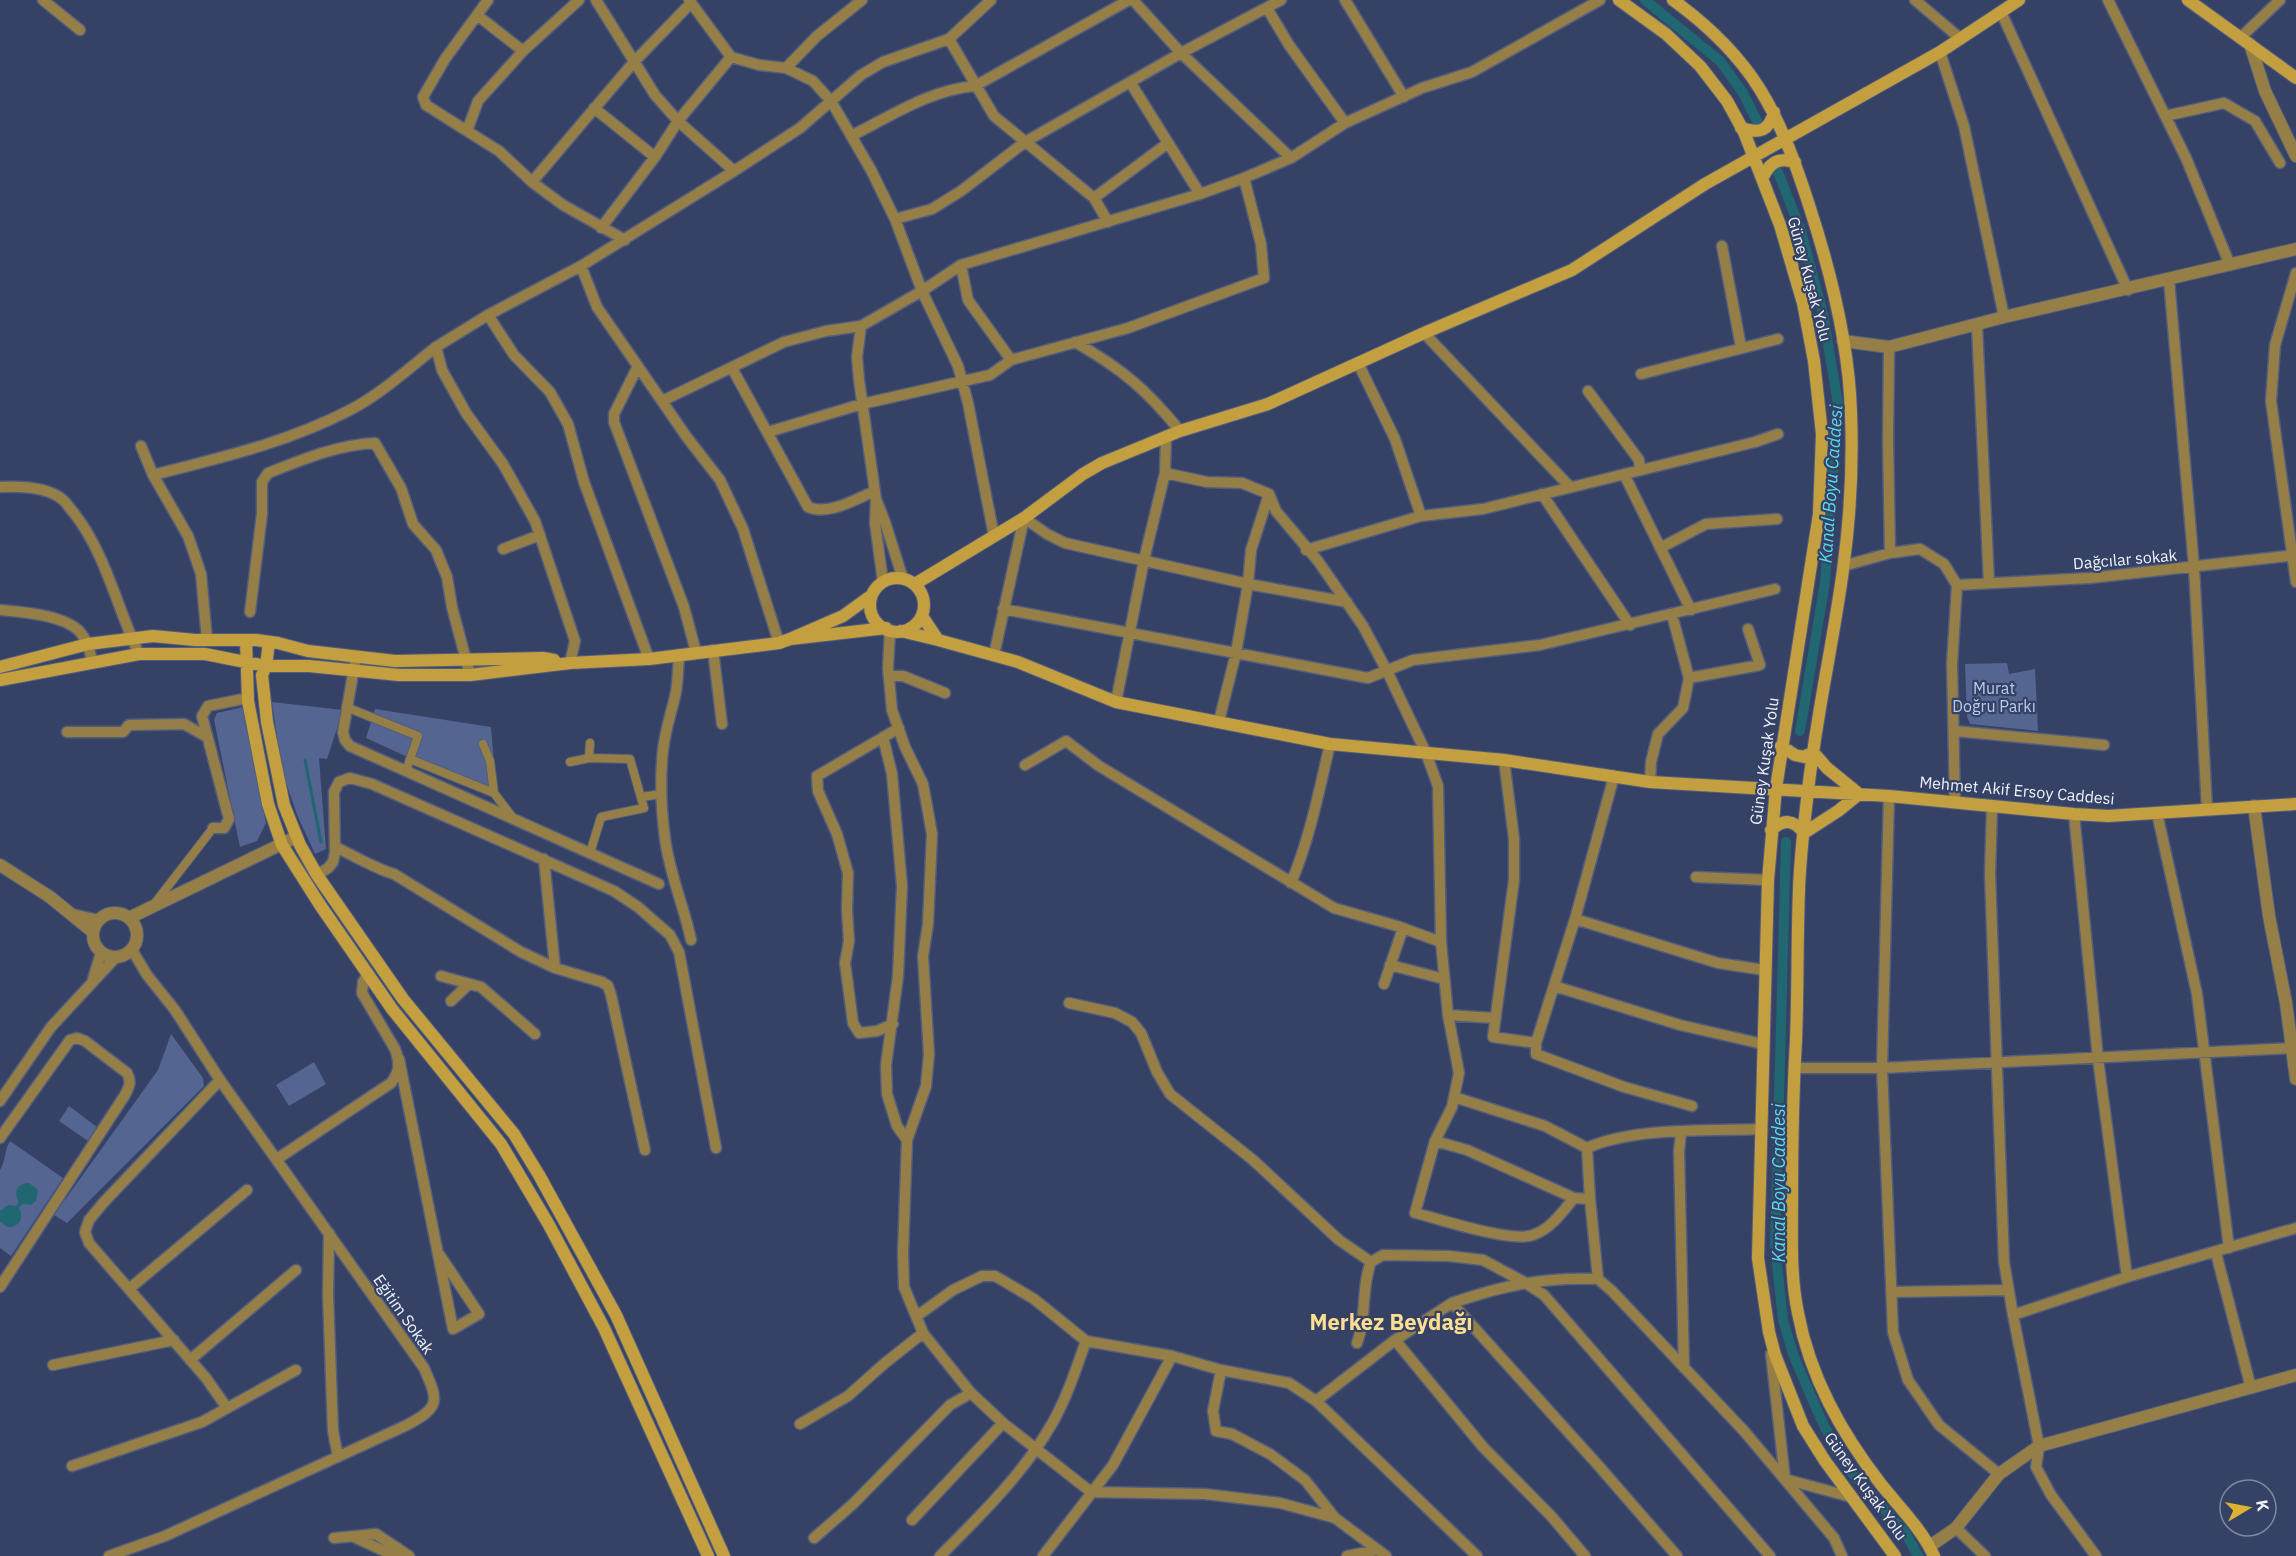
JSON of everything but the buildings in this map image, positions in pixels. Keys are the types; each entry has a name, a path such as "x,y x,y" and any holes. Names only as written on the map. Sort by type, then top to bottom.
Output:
{"main road":[{"name":"Güney Kuşak Yolu","path":"1619,0 1666,34 1700,66 1727,101 1755,156 1780,225 1803,303 1814,361 1822,434 1819,514 1781,746 1772,830 1764,970 1758,1258 1769,1332 1775,1355 1803,1426 1825,1461 1895,1556"},
{"name":"Güney Kuşak Yolu","path":"1673,0 1730,48 1760,86 1774,112 1795,162 1822,244 1843,341 1851,412 1849,505 1844,566 1808,789 1798,891 1798,991 1794,1068 1791,1256 1798,1313 1819,1385 1843,1431 1932,1551"},
{"path":"915,584 1024,518 1083,474 1127,451 1180,431 1268,404 1424,333 1572,270 1705,184 1940,52 2019,0"},
{"path":"2188,0 2296,78"},
{"path":"1741,128 1753,132 1763,130 1771,124 1774,112"},
{"path":"1763,177 1768,167 1776,161 1786,159 1795,162"},
{"path":"0,680 140,654 205,654 266,666 309,666 399,675 470,675 570,663 650,659 784,641 892,630 916,624 922,616 924,599 915,584 903,579 891,579 883,582 872,595 843,616 784,641"},
{"path":"872,595 872,612 876,620 892,630"},
{"path":"922,616 938,640"},
{"name":"Mehmet Akif Ersoy Caddesi","path":"892,630 1018,662 1116,702 1330,744 1504,760 1650,782 1808,789 2074,814 2108,816 2296,804"},
{"path":"0,667 88,644 153,636 269,642 308,651 395,661 439,662 466,659 543,658 570,663"},
{"path":"246,640 248,698 268,804 282,845 392,1009 501,1144 549,1225 604,1328 708,1556"},
{"path":"269,642 266,666 262,675 267,722 284,805 296,837 317,875 403,999 514,1134 539,1175 616,1315 724,1556"},
{"path":"1772,830 1779,823 1789,821 1797,824 1804,833 1859,794 1827,768 1813,752 1804,757 1795,755 1781,746"}],"street":[{"path":"43,0 80,30"},
{"path":"488,0 445,59 423,98 426,105 499,151 532,182 563,205 625,240"},
{"path":"467,131 478,101 523,51 579,0"},
{"path":"596,0 633,63 655,95 678,122 734,171"},
{"path":"786,68 817,36 862,0"},
{"path":"153,475 270,445 353,408 436,347 488,315 582,266 800,128 861,75 883,62 949,39 991,0"},
{"path":"851,136 923,98 953,88 975,86 1131,0 1181,53 1290,158"},
{"path":"895,219 932,209 1025,142 1181,53 1281,0"},
{"path":"1345,0 1404,97"},
{"path":"662,401 784,342 826,331 861,326 922,291 961,265 1200,194 1244,178 1290,158 1345,123 1422,88 1472,72 1600,0"},
{"path":"1915,0 1961,39"},
{"path":"2108,0 2186,158 2230,265"},
{"path":"2280,0 2245,41 2265,91 2296,156"},
{"path":"532,182 633,63 690,2 731,57 759,65 786,68 813,81 831,101 871,170 895,219 922,291 958,366 994,536"},
{"path":"1266,8 1289,45 1345,123"},
{"path":"2001,12 2128,290"},
{"path":"477,15 523,51"},
{"path":"949,39 994,116 1094,198 1107,222"},
{"path":"1940,52 1964,126 2004,317"},
{"path":"601,228 655,157 678,122 731,57"},
{"path":"1130,82 1200,194"},
{"path":"2165,116 2224,103 2255,121 2280,163"},
{"path":"594,108 655,157"},
{"path":"1094,198 1168,143"},
{"path":"768,432 862,404 990,375 1011,360 1128,328 1264,278 1261,244 1244,178"},
{"path":"1722,246 1741,347"},
{"path":"1843,341 1889,347 1977,326 2004,317 2128,290 2296,249"},
{"path":"961,265 968,300 1011,360"},
{"path":"582,266 597,307 720,480 743,529 784,641"},
{"path":"2296,273 2275,345 2271,401 2296,582"},
{"path":"2169,279 2194,567 2207,809"},
{"path":"488,315 514,356 550,392 568,424 584,482 650,659"},
{"path":"861,326 857,357 876,495 903,579"},
{"path":"1977,326 1989,583"},
{"path":"1424,333 1570,487"},
{"path":"1641,374 1778,339"},
{"path":"1076,342 1112,363 1135,382 1157,403 1180,431"},
{"path":"436,347 442,370 466,413 503,464 535,521 575,641 570,663"},
{"path":"1889,347 1890,553"},
{"path":"1358,363 1395,439 1422,516"},
{"path":"638,366 614,414 614,422 684,607 696,652"},
{"path":"732,368 808,507 816,510 876,495"},
{"path":"1588,391 1639,460 1640,469"},
{"path":"1306,549 1422,516 1483,509 1755,442 1778,434"},
{"path":"1116,702 1144,560 1165,473 1166,436"},
{"path":"250,612 262,514 262,482 268,473 325,451 352,444 375,443 401,488 413,524 436,550 447,578 452,607 470,675"},
{"path":"141,446 153,475 188,536 201,574 207,640"},
{"path":"1165,473 1207,482 1242,483 1269,494 1276,511 1318,561 1363,626 1426,753 1438,786 1441,942 1448,1015 1459,1073 1454,1097 1435,1141 1415,1213 1511,1237 1533,1236 1556,1221 1574,1198"},
{"path":"1624,474 1691,610"},
{"path":"0,487 18,486 46,491 62,499 83,525 106,571 140,654"},
{"path":"1219,721 1236,653 1248,584 1251,550 1269,494"},
{"path":"1542,494 1630,625"},
{"path":"876,495 875,522 883,582"},
{"path":"994,655 1024,518 1065,543 1248,584 1347,602"},
{"path":"1660,548 1706,524 1778,519"},
{"path":"503,549 540,535"},
{"path":"1844,566 1890,553 1920,549 1944,564 1957,585 1952,664 1955,804"},
{"name":"Dağcılar sokak","path":"1957,585 2090,578 2294,555"},
{"path":"1003,609 1368,678 1413,660 1540,645 1775,589"},
{"path":"0,610 26,612 59,620 79,631 88,644 92,662"},
{"path":"1650,782 1651,762 1658,734 1683,708 1689,678 1672,615"},
{"path":"1689,678 1760,665 1748,629"},
{"path":"892,630 889,676 892,710 923,784 932,834 928,924 923,956 929,1054 926,1086 907,1140 904,1287 923,1334 971,1393 1035,1450 1091,1492 1205,1494 1280,1503 1335,1518"},
{"path":"714,650 722,724"},
{"path":"679,655 676,690 667,721 663,751 662,794 665,839 676,890 687,920 691,940"},
{"path":"357,656 346,707 343,735 347,743 659,884"},
{"path":"889,676 903,676 945,693"},
{"path":"0,1101 51,1027 92,983 136,944 137,930 213,828 224,828 229,819 202,716 208,706 248,698"},
{"path":"346,707 418,736 406,771"},
{"path":"67,732 123,732 129,725 184,724 207,737"},
{"path":"893,1024 876,1031 860,1033 853,1023 845,963 849,941 848,873 837,834 818,791 816,776 899,728"},
{"path":"1955,731 2104,745"},
{"path":"883,737 892,774 902,886 898,976 886,1065 887,1094 897,1126 907,1140"},
{"path":"1025,765 1066,741 1099,766 1334,908 1403,928 1441,942"},
{"path":"589,758 590,742"},
{"path":"483,744 490,761 494,793"},
{"path":"1291,883 1301,859 1314,814 1330,744"},
{"path":"570,762 589,758 630,759 644,808 600,817 590,853"},
{"path":"410,759 494,793 514,819"},
{"path":"1504,760 1514,839 1514,880 1493,1036 1536,1043"},
{"path":"1614,776 1575,919 1536,1043 1536,1054 1624,1087 1692,1106"},
{"path":"317,875 333,862 334,792 339,782 350,778 372,784 614,891 660,925 676,943 716,1148"},
{"path":"641,797 662,794"},
{"path":"1889,796 1882,1068 1893,1332 1908,1380 1939,1425 1999,1474"},
{"path":"2254,806 2269,916 2291,1002 2292,1048 2296,1078"},
{"path":"1992,807 1990,874 2004,1262 2039,1446 2036,1467 2051,1495 2096,1556"},
{"path":"2157,813 2197,994 2229,1248"},
{"path":"2074,814 2098,1059 2127,1277"},
{"path":"129,918 296,837"},
{"path":"335,847 365,860 379,870 394,874 521,952 555,968 602,982 610,990 645,1150"},
{"path":"544,859 555,968"},
{"path":"0,865 50,897 93,932"},
{"path":"1696,877 1768,880"},
{"path":"125,954 101,953 94,944 93,932 98,920 110,913 117,913 129,918 137,930"},
{"path":"71,914 98,920"},
{"path":"1575,919 1718,963 1764,970"},
{"path":"1384,984 1403,928"},
{"path":"92,983 101,953"},
{"name":"Eğitim Sokak","path":"109,1556 165,1536 338,1457 428,1414 434,1401 433,1388 424,1368 220,1080 175,1010 147,975 125,954"},
{"path":"1390,965 1444,980"},
{"path":"368,975 363,982 363,993 367,1005 399,1059 453,1329 479,1314 439,1254"},
{"path":"441,976 481,987 535,1034"},
{"path":"451,1001 469,984"},
{"path":"1554,986 1680,1025 1763,1044"},
{"path":"1070,1003 1115,1013 1132,1022 1141,1033 1157,1072 1170,1094 1235,1144 1339,1240 1371,1262"},
{"path":"1448,1015 1494,1018"},
{"path":"0,1138 70,1040 77,1038 85,1041 127,1073 130,1078 130,1085 125,1095 0,1287"},
{"path":"1794,1068 1882,1068 2292,1048"},
{"path":"277,1159 391,1083 399,1069 399,1059"},
{"path":"220,1080 104,1202 89,1220 85,1232 89,1243 190,1360 227,1408"},
{"path":"1454,1097 1545,1126 1587,1149"},
{"path":"1587,1149 1605,1140 1640,1135 1761,1129"},
{"path":"1681,1133 1679,1151 1684,1368"},
{"path":"1435,1141 1467,1150 1574,1198 1590,1199"},
{"path":"1587,1149 1598,1279"},
{"path":"129,1289 247,1190"},
{"path":"2013,1315 2127,1277 2296,1228"},
{"path":"329,1233 328,1294 333,1431 338,1457"},
{"path":"2216,1253 2251,1388"},
{"path":"1357,1343 1365,1295 1365,1276 1371,1262 1383,1255 1449,1256 1483,1260 1544,1295 1770,1556"},
{"path":"190,1360 296,1270"},
{"path":"917,1316 952,1290 982,1276 995,1276 1034,1299 1086,1341 1172,1356 1221,1370 1288,1383 1316,1401 1477,1556"},
{"path":"1316,1401 1395,1340 1452,1303 1489,1290 1524,1282 1551,1278 1598,1279 1612,1290 1744,1431 1834,1538 1842,1556"},
{"path":"1892,1292 2008,1290"},
{"path":"1452,1303 1598,1464 1677,1556"},
{"path":"1769,1332 1785,1479"},
{"path":"800,1424 848,1396 923,1334"},
{"path":"1395,1340 1484,1447 1552,1517 1585,1556"},
{"path":"52,1365 174,1341"},
{"path":"940,1556 993,1504 1035,1450 1057,1413 1086,1341"},
{"path":"1045,1556 1113,1465 1172,1356"},
{"path":"72,1466 202,1422 296,1370"},
{"path":"1221,1370 1213,1411 1216,1431 1232,1434 1270,1454 1305,1480 1335,1518 1381,1553"},
{"path":"1932,1551 1956,1528 1999,1474 2039,1446 2296,1375"},
{"path":"814,1538 853,1503 950,1405 971,1393"},
{"path":"912,1520 1003,1423"},
{"path":"1785,1479 1851,1497"},
{"path":"1956,1528 1985,1556"},
{"path":"334,1538 375,1534 409,1556"},
{"path":"351,1536 395,1556"},
{"path":"1347,1556 1381,1553"}],"green space":[{"name":"Murat Doğru Parkı","path":"2007,663 2009,674 2035,669 2038,731 1970,724 1967,717 1965,664"},
{"path":"272,702 343,710 327,759 319,758 326,849 315,854 298,817 282,772"},
{"path":"243,707 266,823 257,841 240,847 214,720 217,713"},
{"path":"375,709 491,727 497,798 366,738"},
{"path":"171,1034 203,1078 204,1086 67,1223 54,1215 158,1070"},
{"path":"314,1062 326,1084 289,1106 276,1085"},
{"path":"69,1106 97,1127 88,1141 59,1121"},
{"path":"10,1141 63,1178 11,1256 0,1248 0,1170"}],"shaded area":[{"path":"29,1183 38,1190 36,1201 31,1205 22,1204 19,1208 21,1219 14,1226 7,1227 0,1221 0,1211 8,1205 16,1206 19,1202 16,1195 17,1189"}],"waterway":[{"name":"Kanal Boyu Caddesi","path":"1645,0 1720,61 1743,93 1758,123"},
{"name":"Kanal Boyu Caddesi","path":"1778,172 1801,231 1823,314 1838,404 1825,582 1800,731"},
{"path":"305,760 321,842"},
{"name":"Kanal Boyu Caddesi","path":"1786,842 1775,1246 1783,1320 1794,1357 1824,1426 1852,1473 1906,1534 1918,1556"}],"district":[{"name":"Merkez Beydağı","path":"1391,1322"}]}
